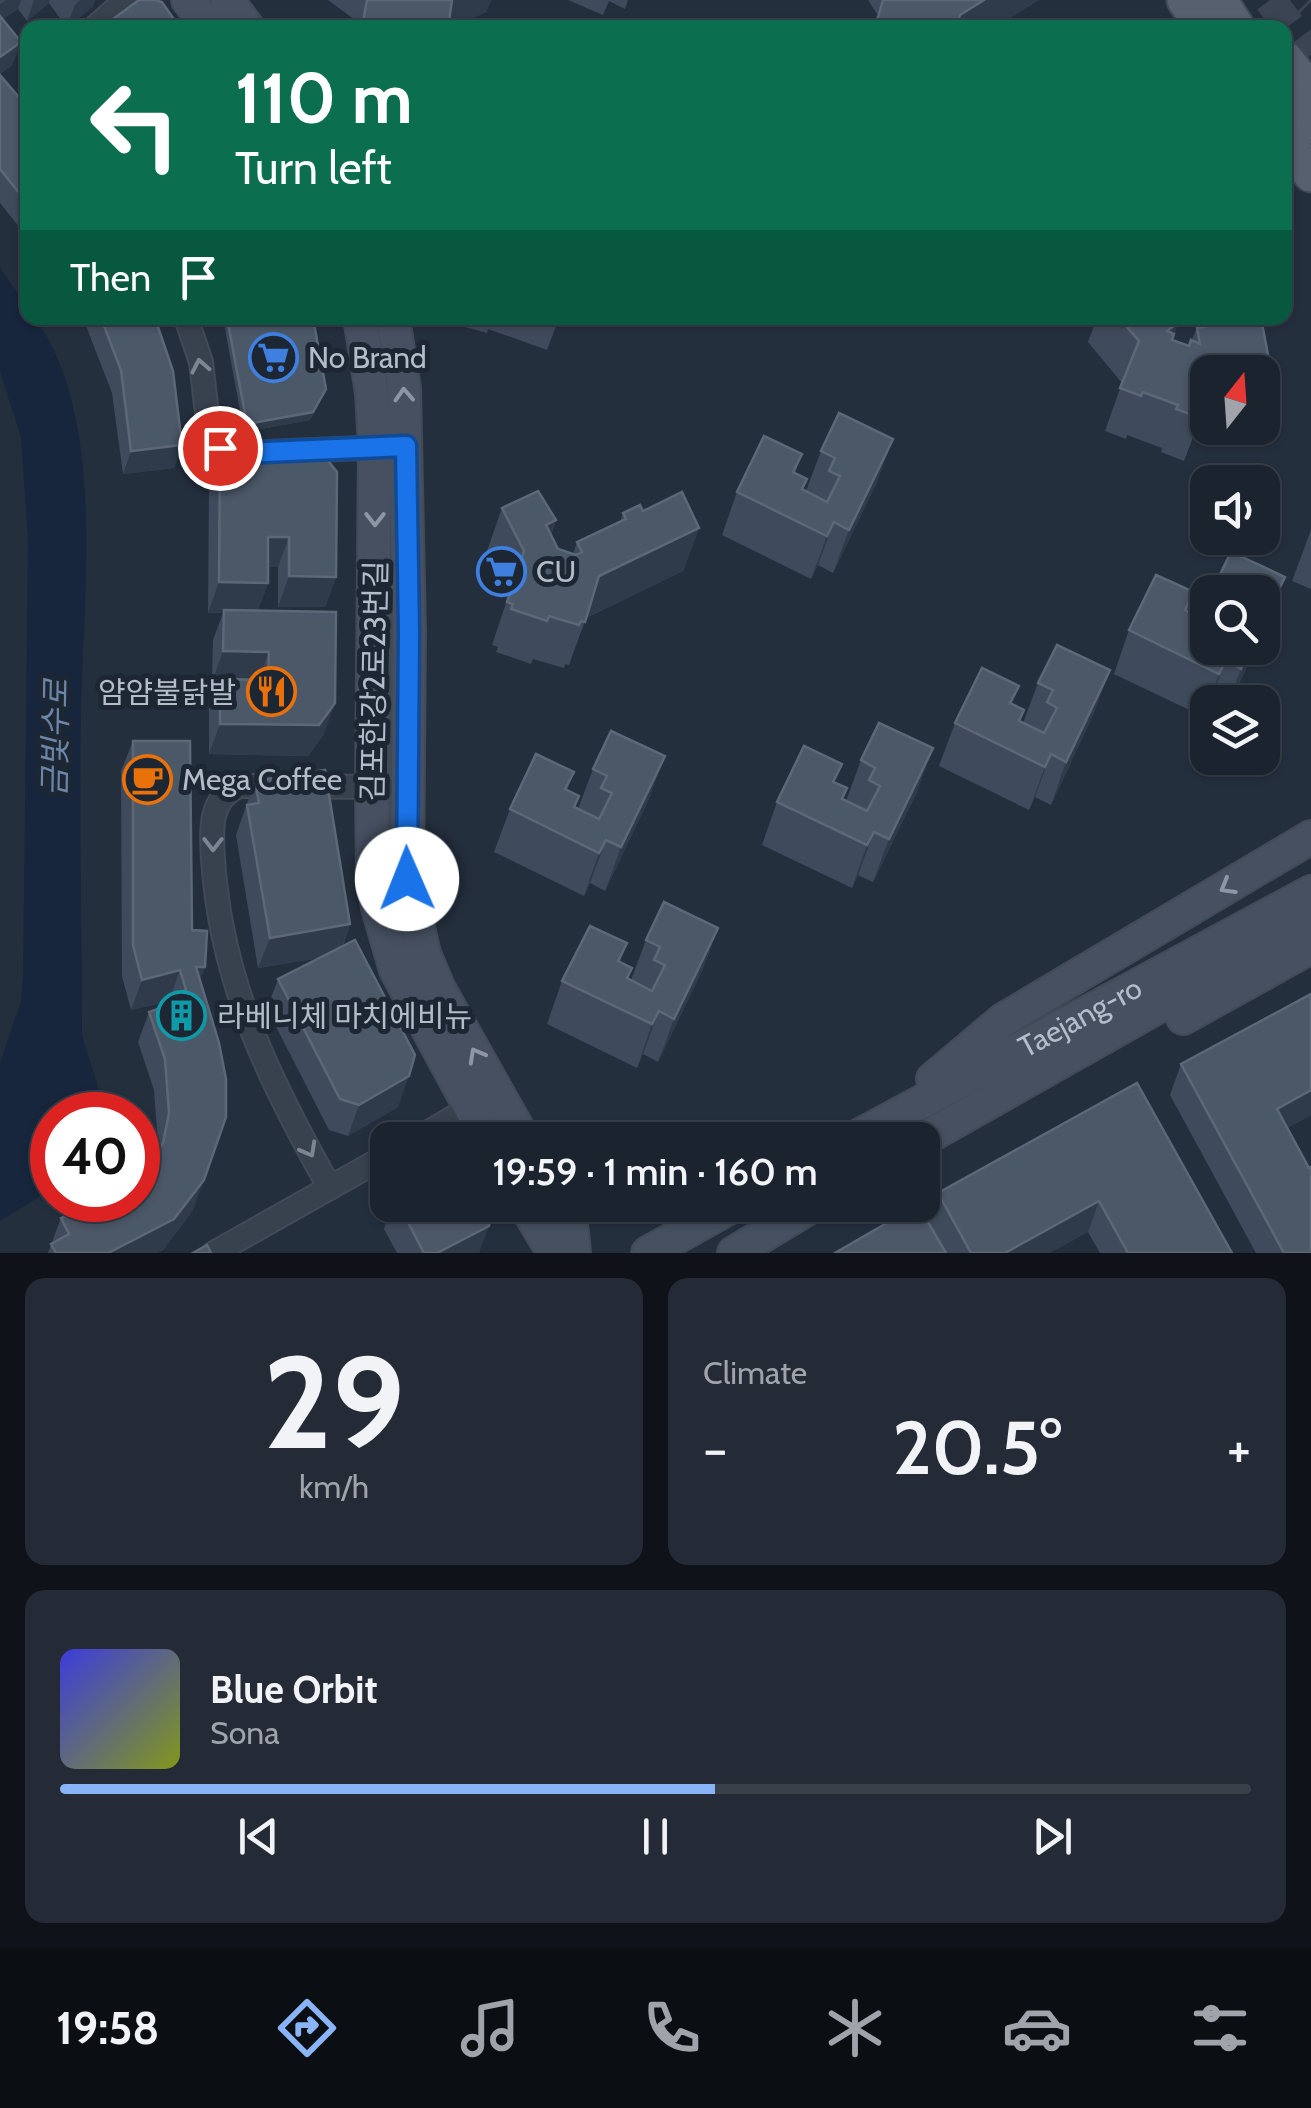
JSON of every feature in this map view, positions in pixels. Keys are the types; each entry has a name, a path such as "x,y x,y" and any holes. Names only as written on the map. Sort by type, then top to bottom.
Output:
{"main road":[{"path":"1292,68 1311,92"},
{"path":"1292,100 1311,126"},
{"path":"1292,149 1311,174"}],"street":[{"path":"103,20 126,0"},
{"path":"188,0 204,20"},
{"path":"188,325 200,362 209,431 220,448 240,453 390,446"},
{"name":"김포한강2로23번길","path":"361,325 372,392 390,446 409,632 407,879 424,954 439,989 514,1122"},
{"name":"김포한강2로23번길","path":"394,325 404,388 390,446 372,787 374,877 384,935 411,1001 478,1122"},
{"path":"330,1188 278,1094 231,974 215,894 213,823 225,792 238,786 406,788"},
{"path":"882,1122 1004,1020 1311,838"},
{"name":"Taejang-ro","path":"884,1122 1311,892"},
{"name":"Taejang-ro","path":"940,1131 1311,920"},
{"path":"940,1134 1037,1098 1311,947"},
{"path":"446,1122 470,1108"},
{"path":"214,1253 370,1165"},
{"path":"535,1222 554,1253"},
{"path":"570,1222 574,1253"},
{"path":"648,1253 704,1222"},
{"path":"734,1253 786,1222"}],"water":[{"name":"금빛수로","path":"0,268 20,296 20,325 39,325 58,359 73,405 82,455 86,562 80,752 82,1033 98,1092 30,1092 30,1203 0,1221 0,1063 21,1001 23,975 28,541 21,438 0,372"}],"building":[{"path":"139,0 155,0 162,2 174,20 112,20"},
{"path":"367,0 452,0 449,20 363,20"},
{"path":"883,0 984,0 958,20 877,20"},
{"path":"0,16 20,43 0,57"},
{"path":"0,75 20,99 20,194 0,169"},
{"path":"104,325 157,325 173,371 182,445 131,451 121,370"},
{"name":"No Brand","path":"228,325 314,325 326,389 313,412 247,424"},
{"path":"1125,325 1175,325 1167,331 1174,334 1172,340 1189,346 1191,340 1200,344 1197,328 1262,325 1268,355 1190,355 1190,414 1176,409 1178,405 1120,388 1139,341"},
{"path":"839,413 893,439 849,530 834,522 827,536 737,492 764,436 802,454 793,472 807,479 802,489 827,502 840,476 829,471 835,458 821,451"},
{"path":"220,456 325,457 337,472 336,577 289,576 289,537 268,537 268,583 219,582"},
{"path":"538,491 556,520 546,525 558,549 576,555 582,552 577,542 626,519 623,513 640,505 643,511 682,492 699,528 599,576 585,622 579,625 549,616 547,621 511,609 513,604 507,602 524,551 502,508"},
{"path":"1230,555 1237,555 1285,577 1280,587 1280,575 1220,575"},
{"path":"1156,575 1190,590 1185,610 1190,612 1190,660 1129,630"},
{"path":"224,610 336,612 335,703 319,725 220,724 220,679 268,680 269,652 223,651"},
{"path":"1057,645 1110,670 1066,762 1051,754 1045,767 955,723 982,668 1019,686 1010,703 1024,710 1019,721 1044,733 1057,708 1047,702 1053,690 1038,683"},
{"path":"1201,665 1224,665 1219,674"},
{"path":"879,723 933,748 889,839 874,832 867,845 777,802 804,746 842,764 833,782 847,788 842,799 867,811 880,786 869,780 875,768 861,760"},
{"path":"611,731 665,756 621,847 606,840 599,853 510,809 536,754 574,772 565,789 579,796 574,807 599,819 612,793 601,788 607,776 593,769"},
{"name":"라베니체 마치에비뉴","path":"133,741 190,741 192,930 207,931 205,967 196,967 219,1043 226,1079 226,1117 204,1180 174,1219 108,1253 56,1253 51,1244 69,1234 63,1222 160,1222 160,1148 169,1113 165,1059 149,1012 169,1005 167,997 186,990 180,970 142,980 133,945"},
{"path":"325,770 350,924 270,938 247,805 259,803 255,781"},
{"path":"664,902 718,928 674,1019 659,1011 652,1024 562,981 590,926 627,943 618,961 632,968 627,978 652,991 665,965 654,960 660,947 646,940"},
{"path":"355,940 415,1055 409,1076 359,1105 340,1099 278,979"},
{"path":"1311,994 1311,1090 1277,1109 1311,1167 1311,1253 1284,1253 1181,1064"},
{"path":"1137,1083 1232,1253 1128,1253 1099,1201 1005,1253 971,1253 940,1192"},
{"path":"408,1222 490,1222 489,1226 437,1253 424,1253"},
{"path":"889,1222 928,1222 946,1253 835,1253"},
{"path":"207,1245 211,1253 193,1253"}],"tunnel":[{"path":"1270,0 1285,20"},
{"path":"1292,30 1311,55"}],"place":[{"name":"No Brand","path":"273,357"},
{"name":"CU","path":"501,571"},
{"name":"얌얌불닭발","path":"271,692"},
{"name":"Mega Coffee","path":"147,779"},
{"name":"라베니체 마치에비뉴","path":"182,1016"}],"route":[{"path":"220,448 240,453 406,446 407,879"}]}
